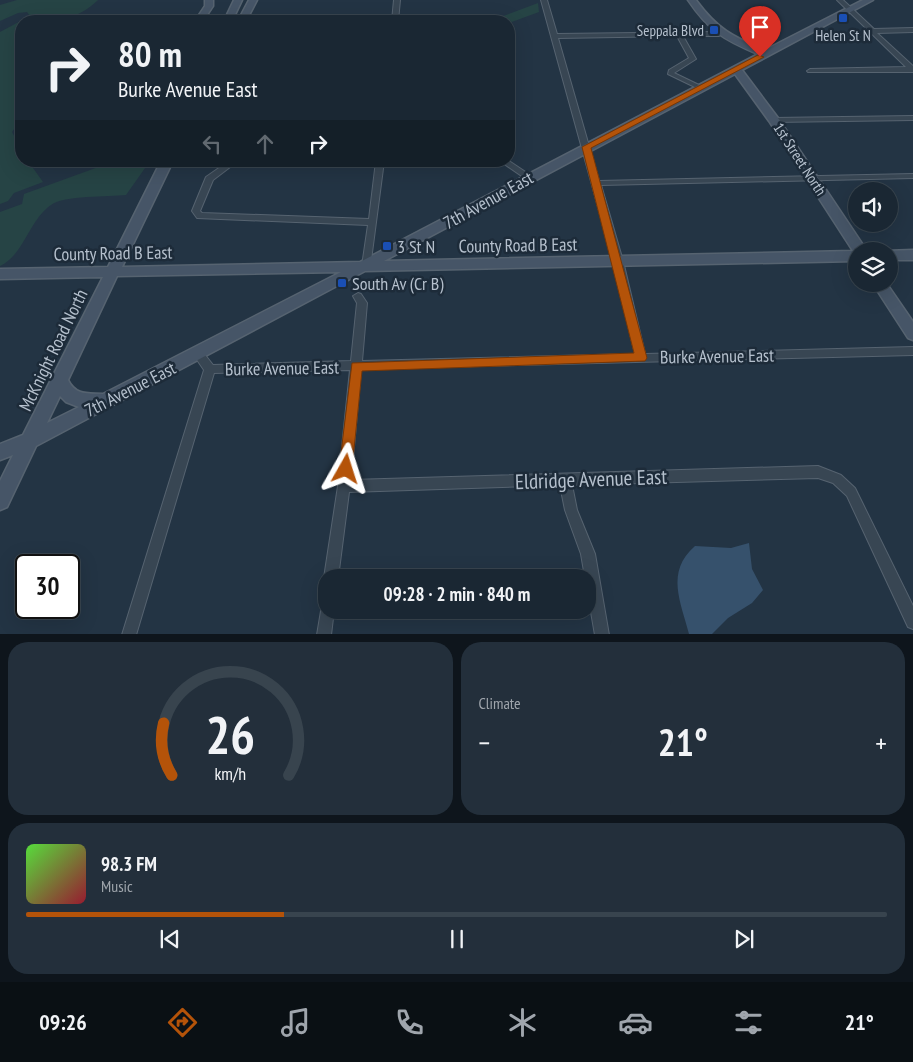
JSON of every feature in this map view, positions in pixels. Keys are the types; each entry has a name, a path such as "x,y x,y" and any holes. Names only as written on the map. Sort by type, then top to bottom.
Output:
{"street":[{"path":"203,15 209,6 209,0"},
{"path":"231,15 238,0"},
{"path":"245,15 253,0"},
{"path":"396,15 397,0"},
{"path":"544,0 556,36 618,261 641,358"},
{"path":"692,0 706,21 719,34 766,54"},
{"path":"840,0 912,69"},
{"name":"7th Avenue East","path":"0,452 31,440 198,354 367,266 699,87 869,0"},
{"path":"872,31 913,30"},
{"path":"678,34 693,59 671,71 671,74 699,87"},
{"path":"556,36 719,34"},
{"name":"1st Street North","path":"736,69 774,120 854,242"},
{"path":"810,71 912,69"},
{"path":"774,120 913,118"},
{"name":"McKnight Road North","path":"1,493 31,440 164,167"},
{"path":"226,167 209,179 196,211 200,216 374,222"},
{"path":"367,266 379,167"},
{"path":"513,167 529,177"},
{"path":"596,183 913,176"},
{"path":"898,255 913,254"},
{"name":"County Road B East","path":"0,274 848,256"},
{"path":"885,292 913,334"},
{"path":"333,569 344,486 362,304 358,296"},
{"name":"Burke Avenue East","path":"198,354 210,369 913,350"},
{"path":"129,634 210,369"},
{"path":"60,381 63,389 71,397 82,402 106,401"},
{"name":"Eldridge Avenue East","path":"344,486 818,472 837,479 856,500 913,622"},
{"path":"565,480 571,510 588,554 602,634"},
{"path":"324,634 326,619"}],"green space":[{"path":"17,0 98,0 89,8 76,15 29,15 27,12 18,13 0,21 0,5"},
{"path":"538,3 539,12 515,21 515,15 506,15"},
{"path":"15,24 15,128 12,132 15,138 15,167 32,167 43,182 14,193 8,201 0,204 0,32"},
{"path":"98,167 146,167 126,195 76,198 51,205 37,219 15,254 0,266 0,212 22,204 24,194"}],"water":[{"path":"749,543 752,569 763,590 752,603 728,618 712,634 689,634 679,599 678,588 680,566 686,556 695,546 731,548"}],"place":[{"name":"Helen St N","path":"843,18"},
{"name":"Seppala Blvd","path":"714,30"},
{"name":"3 St N","path":"387,246"},
{"name":"South Av (Cr B)","path":"342,283"}],"route":[{"path":"346,469 356,366 641,358 618,261 586,147 760,57"}]}
